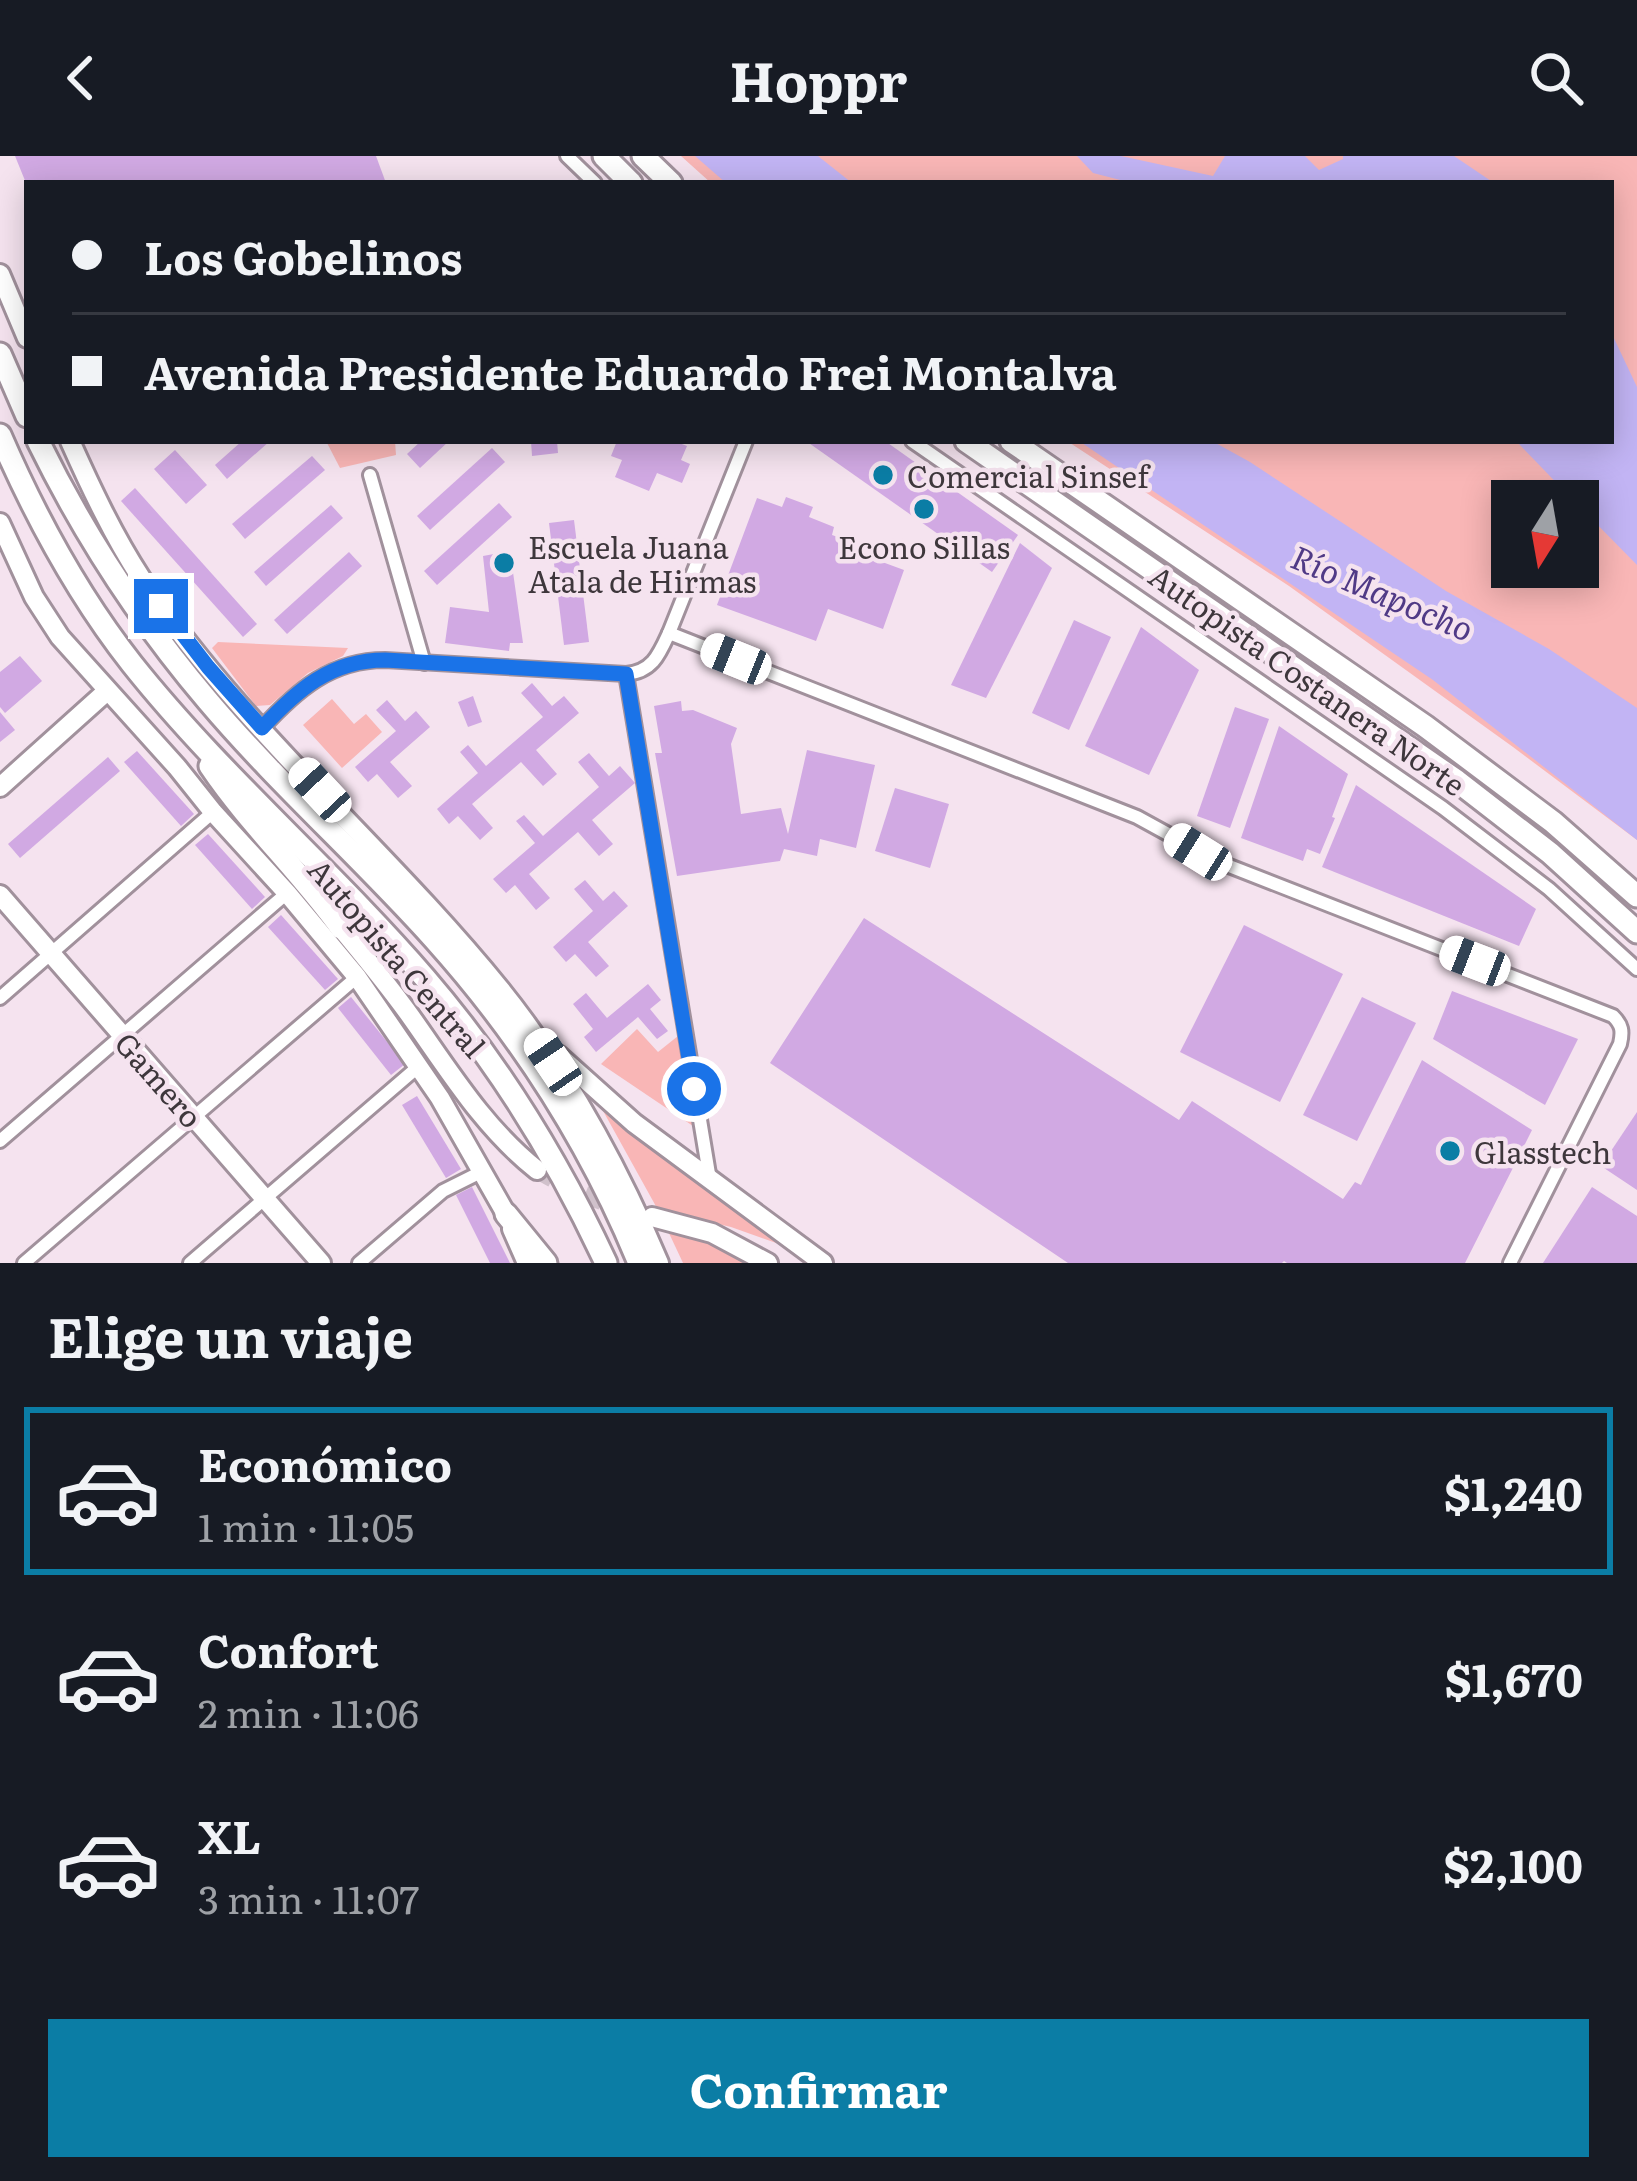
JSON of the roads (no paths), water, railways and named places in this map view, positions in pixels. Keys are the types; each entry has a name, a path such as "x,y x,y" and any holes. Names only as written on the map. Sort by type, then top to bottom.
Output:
{"highway":[{"path":"604,156 628,180"},
{"path":"643,156 668,180"},
{"path":"0,354 24,409"},
{"name":"Autopista Central","path":"0,435 90,606 184,725 397,947 466,1028 551,1155 606,1263"},
{"name":"Autopista Central","path":"40,444 98,553 173,658 240,737 434,939 512,1034 572,1126 639,1263"},
{"name":"Autopista Costanera Norte","path":"970,444 1457,781 1550,853 1637,932"},
{"name":"Autopista Costanera Norte","path":"1016,444 1425,726 1553,822 1637,896"},
{"path":"184,725 224,787 340,928"},
{"path":"506,1214 546,1263"}],"main road":[{"path":"0,274 24,331"},
{"path":"71,444 139,575 183,637 456,938 530,1028 595,1131 659,1263"},
{"path":"0,523 46,617 81,663 357,977 483,1171 527,1263"},
{"path":"0,787 107,692"},
{"path":"177,767 340,928 389,987 480,1115 537,1170"},
{"name":"Gamero","path":"0,895 320,1263"},
{"path":"530,1028 634,1123 823,1263"},
{"path":"652,1217 712,1233 768,1263"}],"street":[{"path":"567,156 592,180"},
{"path":"262,728 293,695 333,670 372,660 640,672 652,664 669,633 745,444"},
{"path":"916,444 1442,808 1549,890 1637,969"},
{"path":"370,475 424,663"},
{"path":"669,633 1137,817 1208,858 1604,1011 1620,1022 1621,1044 1510,1263"},
{"path":"626,674 710,1180"},
{"path":"0,998 213,812"},
{"path":"0,1141 287,893"},
{"path":"24,1263 357,977"},
{"path":"190,1263 419,1066"},
{"path":"359,1263 443,1191 483,1171"}],"water":[{"path":"695,156 818,156 848,180 723,180"},
{"path":"1077,156 1121,156 1213,176 1225,156 1305,156 1319,170 1343,156 1454,156 1490,180 1120,180 1093,173"},
{"path":"1614,338 1637,387 1637,565 1599,526 1599,480 1554,480 1519,444 1614,444"},
{"name":"Río Mapocho","path":"1083,444 1217,444 1637,708 1637,840 1433,680"}],"tunnel":[{"path":"537,1170 620,1208"}],"place":[{"name":"Comercial Sinsef","path":"883,475"},
{"name":"Econo Sillas","path":"924,509"},
{"name":"Escuela Juana Atala de Hirmas","path":"504,563"},
{"name":"Glasstech","path":"1450,1151"}]}
